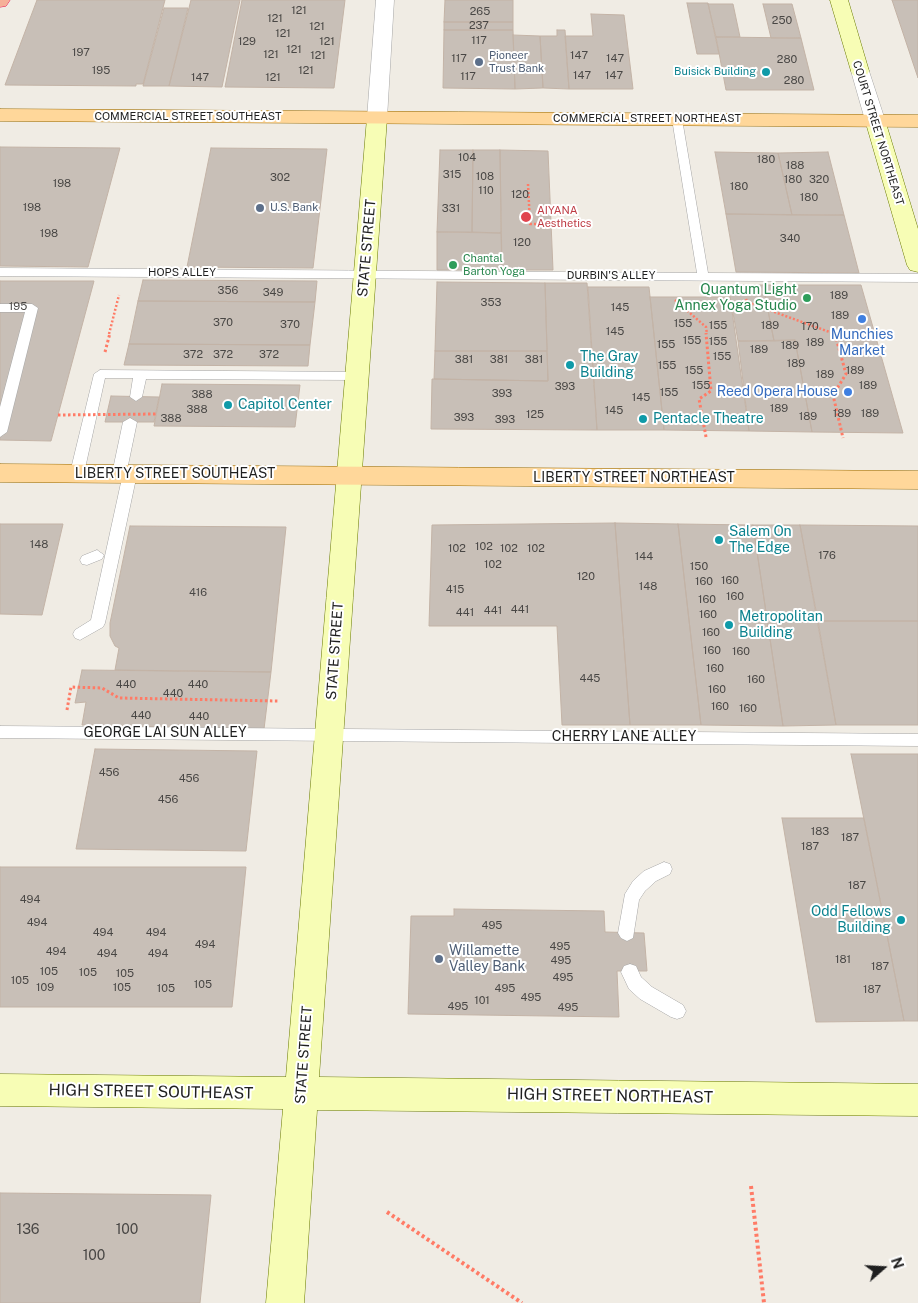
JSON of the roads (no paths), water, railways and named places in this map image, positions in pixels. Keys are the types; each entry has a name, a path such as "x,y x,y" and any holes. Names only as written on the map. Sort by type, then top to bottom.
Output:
{"main road":[{"name":"COURT STREET NORTHEAST","path":"839,0 860,71"},
{"name":"COMMERCIAL STREET SOUTHEAST","path":"0,115 377,118"},
{"name":"COMMERCIAL STREET NORTHEAST","path":"377,118 918,121"},
{"name":"STATE STREET","path":"285,1303 377,118"},
{"name":"COURT STREET NORTHEAST","path":"875,120 918,265"},
{"name":"LIBERTY STREET SOUTHEAST","path":"0,473 349,475"},
{"name":"LIBERTY STREET NORTHEAST","path":"349,475 918,480"},
{"name":"HIGH STREET SOUTHEAST","path":"0,1090 302,1093"},
{"name":"HIGH STREET NORTHEAST","path":"302,1093 918,1100"}],"street":[{"name":"STATE STREET","path":"377,118 385,0"},
{"name":"COURT STREET NORTHEAST","path":"860,71 875,120"}],"lane":[{"path":"677,119 703,276"},
{"name":"HOPS ALLEY","path":"0,272 364,274"},
{"name":"DURBIN'S ALLEY","path":"364,274 918,278"},
{"path":"0,308 32,308 0,432"},
{"path":"76,473 100,374 357,376"},
{"path":"136,397 140,375"},
{"path":"80,634 98,623 125,474 130,422"},
{"name":"GEORGE LAI SUN ALLEY","path":"0,732 329,735"},
{"name":"CHERRY LANE ALLEY","path":"329,735 918,740"},
{"path":"627,933 631,899 639,886 650,876 664,869"},
{"path":"630,972 635,983 646,993 677,1011"}],"place":[{"name":"Pioneer Trust Bank","path":"479,62"},
{"name":"Buisick Building","path":"766,72"},
{"name":"U.S. Bank","path":"260,208"},
{"name":"AIYANA Aesthetics","path":"526,217"},
{"name":"Chantal Barton Yoga","path":"453,265"},
{"name":"Quantum Light Annex Yoga Studio","path":"807,298"},
{"name":"Munchies Market","path":"862,319"},
{"name":"The Gray Building","path":"570,365"},
{"name":"Reed Opera House","path":"848,392"},
{"name":"Capitol Center","path":"228,405"},
{"name":"Pentacle Theatre","path":"643,419"},
{"name":"Salem On The Edge","path":"719,540"},
{"name":"Metropolitan Building","path":"729,625"},
{"name":"Odd Fellows Building","path":"901,920"},
{"name":"Willamette Valley Bank","path":"439,959"}]}
